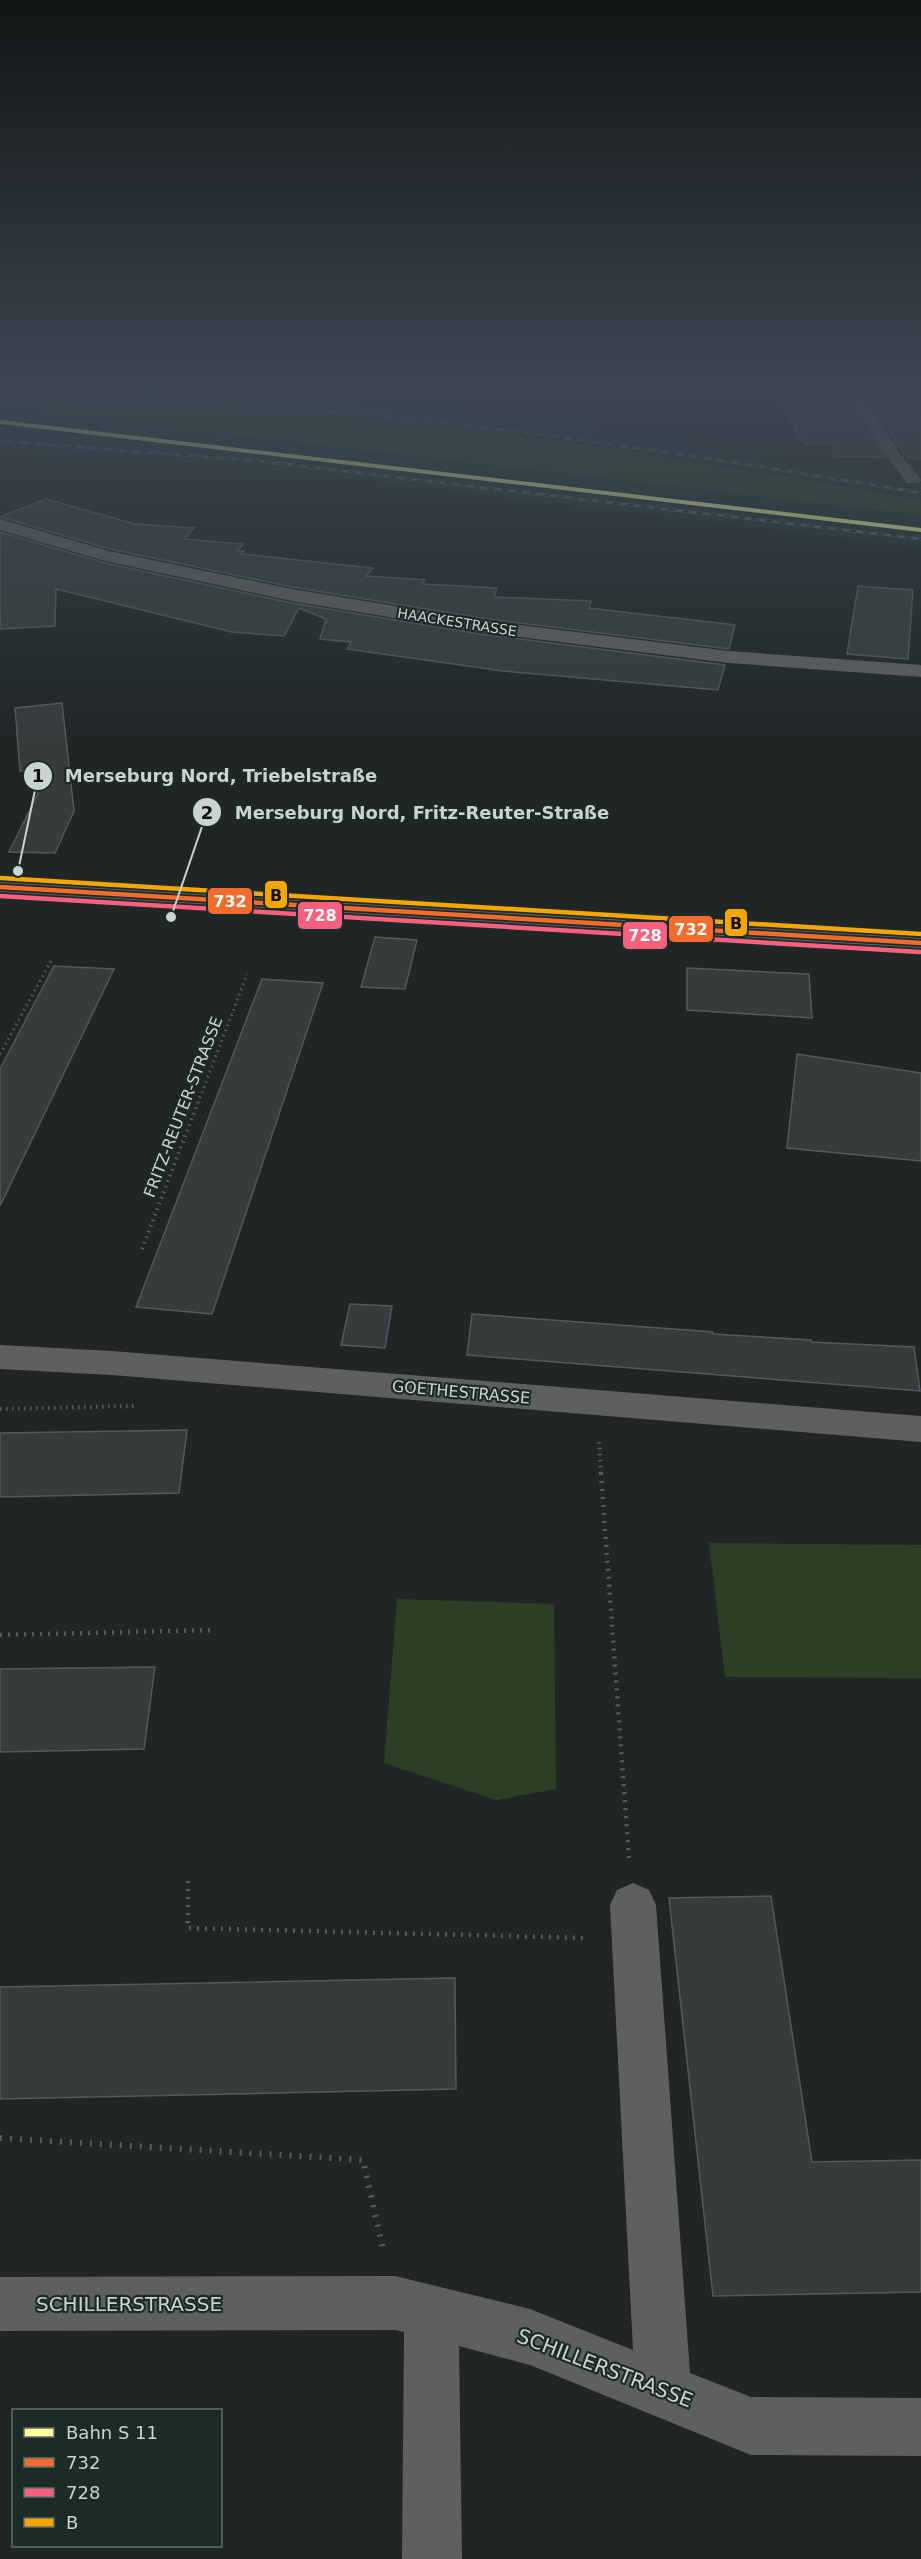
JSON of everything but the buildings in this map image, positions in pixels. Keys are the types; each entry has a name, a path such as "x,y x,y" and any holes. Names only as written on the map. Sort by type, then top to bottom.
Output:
{"main road":[{"path":"0,887 921,943"}],"street":[{"name":"HAACKESTRASSE","path":"0,525 105,556 175,571 292,595 480,626 729,657 921,671"},
{"name":"GOETHESTRASSE","path":"0,1357 921,1429"},
{"path":"634,1922 663,2390"},
{"name":"SCHILLERSTRASSE","path":"0,2304 413,2308 530,2337 752,2426 921,2427"},
{"path":"413,2308 432,2559"}],"path":[{"path":"0,1054 52,959"},
{"name":"FRITZ-REUTER-STRASSE","path":"142,1249 247,974"},
{"path":"188,1881 188,1928 634,1922 596,1402"},
{"path":"0,1409 144,1406"},
{"path":"0,1635 216,1630"},
{"path":"0,2138 363,2160 413,2308"}],"shaded area":[{"path":"552,503 821,503 921,515 921,548"}],"green space":[{"path":"821,503 921,503 921,515"},
{"path":"709,1543 921,1545 921,1678 725,1677"},
{"path":"397,1599 554,1604 556,1789 496,1800 384,1763"}],"railway":[{"path":"619,503 921,539"}],"transit line":[{"path":"694,503 921,530"},
{"name":"B","path":"1,878 921,934"},
{"name":"732","path":"0,887 921,943"},
{"name":"728","path":"0,896 920,952"}],"place":[{"name":"Merseburg Nord, Triebelstraße","path":"18,871"},
{"name":"Merseburg Nord, Fritz-Reuter-Straße","path":"171,917"}]}
